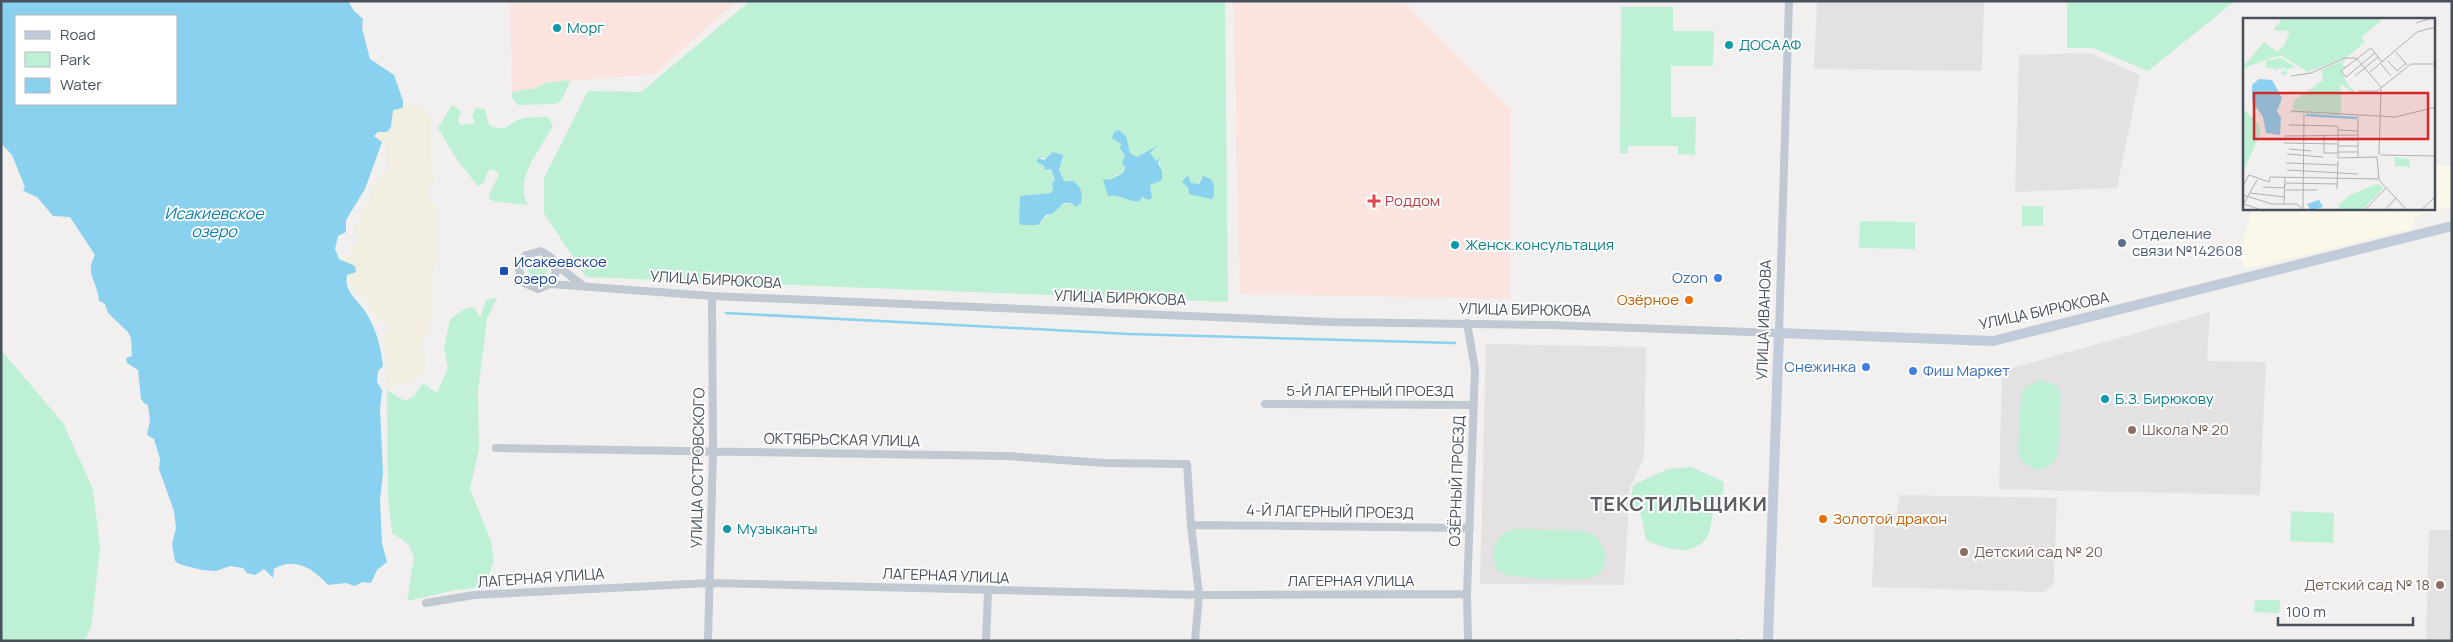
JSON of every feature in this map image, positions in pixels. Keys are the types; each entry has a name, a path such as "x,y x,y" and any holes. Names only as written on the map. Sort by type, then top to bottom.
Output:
{"street":[{"name":"УЛИЦА ИВАНОВА","path":"1768,641 1789,1"},
{"name":"УЛИЦА БИРЮКОВА","path":"584,286 555,264 547,253 536,251 526,255 519,266 521,280 529,287 538,289 550,284 712,296 1331,322 1467,323 1993,341 2452,226"},
{"path":"550,284 556,272 555,264"},
{"name":"УЛИЦА ОСТРОВСКОГО","path":"708,641 713,451 712,296"},
{"name":"ОЗЁРНЫЙ ПРОЕЗД","path":"1467,323 1475,369 1467,594 1468,641"},
{"name":"5-Й ЛАГЕРНЫЙ ПРОЕЗД","path":"1265,404 1474,405"},
{"name":"ОКТЯБРЬСКАЯ УЛИЦА","path":"496,448 1007,456 1104,463 1188,464 1191,525"},
{"path":"1191,525 1199,595 1196,641"},
{"name":"4-Й ЛАГЕРНЫЙ ПРОЕЗД","path":"1191,525 1470,528"},
{"name":"ЛАГЕРНАЯ УЛИЦА","path":"426,603 474,595 710,583 1199,595 1467,594"},
{"path":"986,641 988,591"}],"shaded area":[{"path":"510,1 737,1 655,74 545,83 537,88 512,92"},
{"name":"Роддом","path":"1233,1 1403,1 1511,109 1510,299 1240,294"},
{"path":"1817,1 1984,1 1982,71 1814,69"},
{"path":"2090,53 2140,75 2117,188 2015,192 2019,55"},
{"path":"2436,165 2452,166 2452,207 2415,216 2414,228 2245,269 2240,255 2252,210 2436,210"},
{"name":"Школа № 20","path":"2210,312 2207,361 2266,362 2260,495 1999,489 2002,371"},
{"path":"1486,344 1646,347 1644,458 1630,487 1624,585 1480,584"},
{"name":"Детский сад № 20","path":"1900,495 2057,498 2054,583 2045,592 1872,587 1875,520 1889,521 1896,514"},
{"name":"Детский сад № 18","path":"2429,530 2452,530 2452,641 2426,640"}],"green space":[{"path":"750,1 1225,1 1228,302 586,277 544,213 544,178 588,91 641,92","holes":["1127,142 1130,153 1137,157 1156,147 1150,153 1156,161 1159,159 1162,179 1150,185 1151,198 1122,197 1108,192 1116,175 1123,173 1125,156 1121,151 1121,144","1054,152 1061,163 1059,170 1064,181 1070,183 1072,203 1061,205 1038,225 1019,222 1020,197 1051,193 1053,190 1054,181 1051,169 1048,170 1040,164 1038,158 1048,158","1188,175 1191,183 1198,184 1203,176 1211,179 1199,196 1189,194"]},
{"path":"2067,1 2235,1 2148,71 2093,48 2067,48"},
{"path":"1621,7 1673,7 1673,31 1714,31 1713,66 1671,66 1671,117 1696,117 1695,155 1678,154 1678,146 1628,146 1628,153 1620,153"},
{"path":"571,80 561,101 555,104 518,105 511,97 512,92 537,88 545,83"},
{"path":"452,105 461,111 458,120 460,125 475,123 472,115 476,108 485,109 489,125 500,128 507,127 523,118 548,117 553,126 530,164 526,175 524,195 528,205 497,202 489,199 499,174 493,169 488,171 484,183 478,186 457,160 438,128"},
{"path":"2022,206 2043,206 2043,226 2022,226"},
{"path":"1860,221 1915,222 1915,249 1859,248"},
{"path":"534,258 542,258 548,264 548,272 542,278 534,278 528,272 528,264"},
{"path":"497,298 487,319 478,391 479,449 470,489 491,541 494,561 486,582 476,588 456,590 407,601 414,557 408,544 392,533 388,499 387,390 405,401 414,396 423,383 437,393 448,368 444,348 450,319 465,309 474,307 480,318 486,300"},
{"path":"1,350 63,423 93,489 100,548 91,628 84,641 1,641"},
{"path":"2040,380 2055,384 2061,394 2058,455 2048,466 2035,470 2021,461 2018,454 2021,394 2026,387"},
{"path":"1692,467 1724,482 1723,494 1715,498 1709,534 1701,544 1686,550 1661,546 1646,540 1641,515 1630,508 1633,485 1668,469"},
{"path":"2291,511 2334,513 2333,543 2290,541"},
{"path":"1516,529 1583,531 1595,535 1604,551 1605,564 1603,569 1593,577 1576,579 1535,578 1505,574 1496,566 1493,556 1494,550 1498,539 1502,535"},
{"path":"2255,600 2280,600 2279,613 2254,612"}],"sand":[{"path":"403,101 422,108 431,117 431,167 435,184 428,184 429,202 435,205 436,264 431,276 432,315 427,325 428,335 421,340 420,347 427,357 424,375 389,387 384,374 389,363 383,344 389,327 369,309 368,300 362,294 357,295 339,259 354,251 353,243 357,243 359,236 354,231 353,225 358,225 363,217 363,209 370,199 372,187 387,172 387,159 384,152 387,147 374,136 391,127 393,110 403,108"}],"water":[{"name":"Исакиевское озеро","path":"1,1 348,1 354,11 363,19 362,28 370,59 394,75 403,101 403,108 393,110 391,127 387,132 378,132 374,136 382,142 365,189 346,220 346,232 338,236 335,249 339,259 355,266 356,272 347,275 346,281 350,292 365,311 374,328 380,346 383,366 378,371 377,382 382,390 380,409 383,473 380,500 382,543 387,562 377,570 371,583 362,582 355,586 346,583 328,585 310,569 296,564 281,565 274,569 273,578 264,569 255,575 247,573 243,568 230,566 216,571 202,570 179,564 175,561 172,544 176,528 174,511 159,469 160,459 154,439 147,435 150,420 148,405 141,399 138,370 127,363 126,358 132,356 131,338 128,332 108,313 105,304 99,301 91,273 95,255 70,217 53,216 37,197 23,191 25,187 12,155 1,143"},
{"path":"1119,130 1126,136 1130,153 1137,157 1157,146 1150,153 1156,161 1160,158 1158,163 1162,171 1162,180 1150,185 1152,198 1149,200 1142,197 1140,201 1132,201 1112,195 1108,196 1103,179 1110,180 1123,173 1125,168 1122,163 1125,156 1120,148 1121,144 1112,138 1114,132"},
{"path":"1053,152 1063,155 1059,170 1064,181 1074,181 1078,186 1082,193 1081,203 1076,207 1072,203 1064,203 1053,213 1046,215 1038,225 1022,225 1019,222 1020,196 1051,193 1053,189 1052,183 1055,180 1051,169 1045,170 1044,166 1037,162 1038,158 1044,160"},
{"path":"1188,175 1191,183 1199,184 1203,176 1211,179 1214,185 1214,197 1211,199 1189,194 1188,187 1182,182"}],"waterway":[{"path":"726,313 1129,334 1455,343"}],"place":[{"name":"Морг","path":"557,28"},
{"name":"ДОСААФ","path":"1729,45"},
{"name":"Роддом","path":"1374,201"},
{"name":"Отделение связи №142608","path":"2122,243"},
{"name":"Женск.консультация","path":"1455,245"},
{"name":"Исакеевское озеро","path":"504,271"},
{"name":"Ozon","path":"1718,278"},
{"name":"Озёрное","path":"1689,300"},
{"name":"Снежинка","path":"1866,367"},
{"name":"Фиш Маркет","path":"1913,371"},
{"name":"Б.З. Бирюкову","path":"2105,399"},
{"name":"Школа № 20","path":"2132,430"},
{"name":"Золотой дракон","path":"1823,519"},
{"name":"Музыканты","path":"727,529"},
{"name":"Детский сад № 20","path":"1964,552"},
{"name":"Детский сад № 18","path":"2440,585"}],"district":[{"name":"ТЕКСТИЛЬЩИКИ","path":"1679,504"}]}
